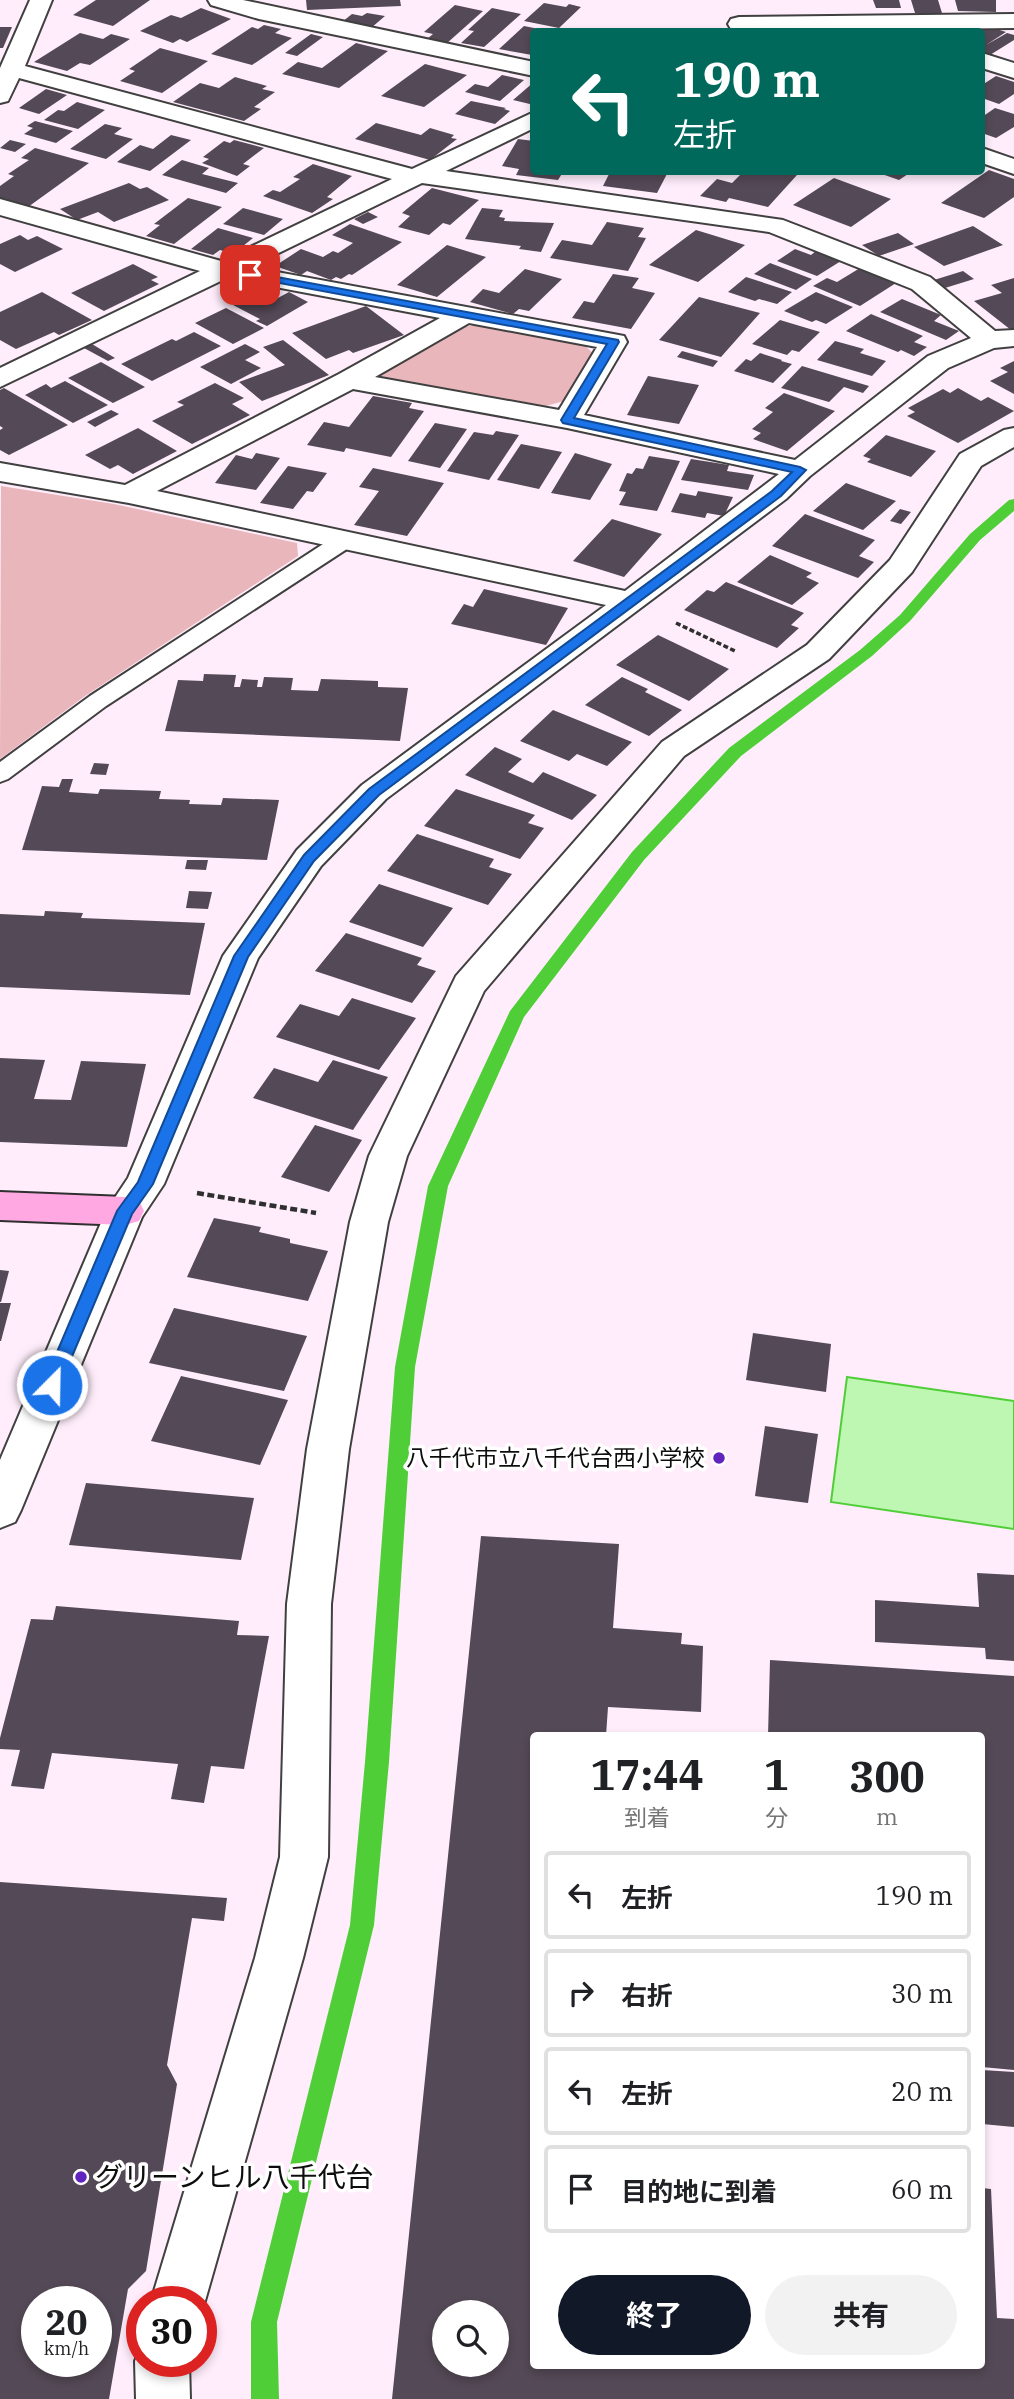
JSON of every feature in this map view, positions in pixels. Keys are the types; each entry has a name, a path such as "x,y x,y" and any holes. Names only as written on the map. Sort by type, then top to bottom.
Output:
{"street":[{"path":"0,96 41,0"},
{"path":"219,0 259,12 530,68"},
{"path":"259,12 281,0"},
{"path":"736,28 751,0"},
{"path":"736,28 865,22 1014,21"},
{"path":"865,22 882,28"},
{"path":"985,62 1014,71"},
{"path":"12,69 417,176 774,225 921,283 1002,339"},
{"path":"0,379 530,121"},
{"path":"985,156 1014,167"},
{"path":"0,207 224,270 614,342 567,420"},
{"path":"129,494 349,380 463,316"},
{"path":"0,1510 241,956 309,858 374,792 776,493 800,470 938,362 1002,339"},
{"path":"349,380 567,420 800,470"},
{"path":"182,2286 279,1958 304,1857 309,1604 328,1449 369,1222 388,1156 469,985 673,750 818,652 901,566 970,460 1014,436"},
{"path":"0,472 129,494 630,601"},
{"path":"0,1206 135,1198"},
{"path":"162,2377 163,2399"}],"lane":[{"path":"0,774 98,701 345,540"}],"path":[{"path":"630,601 783,675"},
{"path":"135,1198 369,1222"}],"shaded area":[{"path":"478,325 583,344 596,356 568,400 538,408 384,379 379,375 461,327"},
{"path":"1,486 114,504 297,543 298,556 85,696 0,759"},
{"path":"847,1377 1014,1401 1014,1529 831,1502"}],"building":[{"path":"96,0 150,0 113,26 73,15"},
{"path":"306,0 400,0 401,6 307,10"},
{"path":"873,0 899,0 901,8 876,8"},
{"path":"911,0 938,0 942,13 915,13"},
{"path":"955,0 996,0 996,12 958,11"},
{"path":"544,3 581,7 559,28 524,21"},
{"path":"455,5 483,11 446,44 427,39 433,34 424,32"},
{"path":"201,8 231,19 187,42 180,39 173,43 140,31 171,15 181,18"},
{"path":"492,8 521,14 484,47 461,43 474,31 468,30"},
{"path":"367,13 385,16 371,28 342,22 352,14 362,16"},
{"path":"264,25 281,29 275,33 292,38 252,65 211,54 252,27 258,29"},
{"path":"524,26 534,28 530,28 530,55 499,49"},
{"path":"987,26 1006,32 986,45 1007,33 1014,35 1014,40 990,55 985,53 984,28"},
{"path":"0,27 12,27 3,48 0,48"},
{"path":"80,33 103,39 111,34 130,39 90,65 80,63 67,71 34,62"},
{"path":"311,34 323,37 297,56 285,53"},
{"path":"356,43 388,51 339,88 282,74 298,62 322,68"},
{"path":"160,48 208,61 162,93 120,81 135,71 129,69"},
{"path":"425,64 467,75 424,107 381,96"},
{"path":"502,75 524,80 500,101 465,92 475,84 488,87"},
{"path":"996,76 1014,82 1014,94 999,104 985,99 985,83"},
{"path":"235,77 267,86 262,89 275,92 254,107 261,109 244,121 173,102 200,83 219,88"},
{"path":"530,85 530,104 513,100"},
{"path":"46,89 67,95 39,114 19,108"},
{"path":"471,101 510,111 495,124 455,114"},
{"path":"77,102 105,110 78,129 44,120 58,110 64,111"},
{"path":"995,108 1014,114 1014,127 996,138 985,134 985,115"},
{"path":"35,121 73,131 56,143 24,134 33,128 27,126"},
{"path":"376,123 421,135 430,128 454,135 451,138 457,139 430,160 355,139"},
{"path":"105,124 122,128 114,134 133,139 106,159 70,149"},
{"path":"171,135 191,140 150,171 117,162 140,145 153,149"},
{"path":"518,139 530,140 530,175 561,175 558,180 516,175 519,169 502,166"},
{"path":"10,140 26,144 15,152 0,148"},
{"path":"234,140 264,148 243,164 250,166 237,176 202,163 209,159 203,157 224,141 230,143"},
{"path":"35,148 89,163 28,207 0,199 0,186 14,176 8,174 29,160 21,158"},
{"path":"182,160 209,168 202,174 238,183 226,193 162,175"},
{"path":"313,164 352,176 327,197 333,199 312,213 263,196 273,190 280,192 300,179 293,177"},
{"path":"989,170 1014,179 1014,197 984,218 941,203 985,175"},
{"path":"608,175 666,175 657,193 603,186"},
{"path":"740,175 797,175 768,207 729,198 726,202 700,196 717,179 732,183"},
{"path":"885,175 906,175 899,180"},
{"path":"834,178 891,199 851,227 793,205"},
{"path":"129,183 140,189 147,187 169,200 114,222 98,212 77,220 60,209"},
{"path":"432,188 479,200 450,225 443,223 429,235 398,227 410,216 402,213"},
{"path":"188,198 222,207 174,244 146,236 160,225 154,224"},
{"path":"243,208 283,219 264,235 223,224"},
{"path":"482,208 503,210 499,217 505,218 504,221 554,223 541,252 519,249 521,246 465,239"},
{"path":"368,212 378,217 363,224 354,219"},
{"path":"607,222 644,228 638,237 646,238 628,271 550,258 562,240 592,245"},
{"path":"350,224 402,242 352,275 341,279 336,277 331,280 307,271 301,275 275,266 301,249 323,257 333,251 338,253 353,243 332,235"},
{"path":"973,226 1003,245 944,266 914,247"},
{"path":"218,228 253,238 233,254 220,250 213,255 191,249"},
{"path":"696,230 745,245 698,282 649,265"},
{"path":"898,233 914,244 879,256 862,245"},
{"path":"20,235 28,240 37,236 63,249 15,272 0,264 0,244"},
{"path":"447,245 486,257 437,297 397,285"},
{"path":"795,249 811,255 816,251 841,261 817,276 777,261"},
{"path":"770,263 812,279 796,290 754,274"},
{"path":"133,264 158,277 151,280 159,284 104,311 71,293"},
{"path":"860,268 896,283 860,306 813,286 827,278 837,282"},
{"path":"525,269 562,279 529,311 519,309 513,314 470,302 483,289 499,293"},
{"path":"963,271 974,279 945,288 934,280"},
{"path":"613,274 639,278 632,288 655,293 631,329 572,318 584,301 594,303"},
{"path":"746,277 792,292 777,304 759,299 755,301 728,292"},
{"path":"1014,278 1014,329 1011,330 974,301 1002,293 991,285"},
{"path":"261,291 276,299 289,292 308,302 267,326 256,321 260,319 233,305"},
{"path":"42,292 92,320 59,335 54,332 16,349 0,340 0,312"},
{"path":"816,292 853,307 826,324 816,320 812,322 784,311"},
{"path":"699,297 760,313 721,357 659,340"},
{"path":"902,299 941,315 934,321 959,331 946,340 880,312"},
{"path":"366,306 404,335 353,353 349,350 326,359 292,333"},
{"path":"226,308 264,328 233,344 195,323"},
{"path":"871,314 923,336 914,342 927,347 914,356 846,331"},
{"path":"780,320 820,332 799,352 792,350 787,355 752,344"},
{"path":"194,332 221,346 152,381 121,364 172,339 176,341"},
{"path":"283,340 329,375 262,401 239,382 285,365 263,347"},
{"path":"835,341 864,349 860,353 886,361 872,376 817,360"},
{"path":"92,344 115,358 108,361 84,348"},
{"path":"245,344 260,352 245,360 261,368 231,384 200,367"},
{"path":"682,351 718,361 713,367 677,357"},
{"path":"760,353 792,364 773,383 734,371 746,359 751,361"},
{"path":"1014,361 1014,394 990,381 1008,372 1000,368"},
{"path":"101,362 145,387 113,403 68,378"},
{"path":"802,366 869,386 863,393 844,387 829,402 781,388"},
{"path":"648,376 699,385 679,424 627,415"},
{"path":"65,381 108,405 73,423 25,395 46,384 51,388"},
{"path":"215,383 244,398 232,404 250,415 192,444 152,421 184,405 177,402"},
{"path":"4,388 68,425 9,455 0,450 0,430 3,428 0,426 0,390"},
{"path":"958,388 981,401 988,397 1014,411 958,443 907,416 915,412 908,408 943,389 950,393"},
{"path":"784,393 835,411 787,451 753,439 761,433 752,429 773,412 765,408"},
{"path":"373,396 412,403 409,408 424,411 391,457 346,448 344,452 307,445 324,422 349,427"},
{"path":"111,410 119,414 95,427 87,422"},
{"path":"435,423 467,429 440,468 408,461"},
{"path":"138,428 177,451 133,474 118,465 110,469 85,455"},
{"path":"496,431 519,435 489,480 447,471 474,432 493,435"},
{"path":"886,435 936,451 911,477 867,462 871,459 863,456"},
{"path":"521,444 562,452 539,489 497,480"},
{"path":"256,453 280,458 256,490 215,483 236,455 252,459"},
{"path":"575,453 612,464 590,500 551,493"},
{"path":"649,456 680,461 657,511 619,505 626,492 619,491 627,473 632,474 636,468 643,469"},
{"path":"691,459 729,465 727,471 754,475 748,490 681,480"},
{"path":"288,466 327,473 313,492 307,491 293,509 260,503"},
{"path":"373,468 444,483 407,536 354,525 379,491 359,487"},
{"path":"846,483 896,501 863,530 813,511"},
{"path":"698,491 733,497 724,516 707,513 705,518 671,512 680,493 696,496"},
{"path":"900,509 911,512 901,524 890,521"},
{"path":"805,514 875,540 859,556 874,562 858,578 772,546"},
{"path":"612,519 662,534 624,577 573,561"},
{"path":"770,555 812,573 806,577 819,583 792,605 737,582"},
{"path":"726,582 804,613 791,625 799,628 777,648 684,610 707,590 714,592"},
{"path":"484,589 568,608 546,645 451,624 464,604 473,607"},
{"path":"658,635 729,669 689,701 616,665"},
{"path":"204,674 236,675 234,687 240,687 242,679 258,680 257,687 262,687 264,677 293,678 291,690 318,691 321,679 378,681 378,687 408,688 400,741 165,731 178,680 203,681"},
{"path":"622,677 682,710 649,736 585,705"},
{"path":"553,710 632,742 607,766 577,754 569,761 520,741"},
{"path":"495,747 522,759 508,772 533,783 543,772 597,795 572,820 465,775"},
{"path":"94,763 109,764 106,775 90,774"},
{"path":"62,779 73,779 69,792 98,794 100,789 161,791 159,799 190,800 189,804 221,805 223,798 279,800 267,860 22,850 42,786 59,787"},
{"path":"456,789 535,815 528,823 544,828 520,859 424,826"},
{"path":"417,834 494,859 489,867 512,874 488,905 387,871"},
{"path":"187,860 208,860 206,870 185,869"},
{"path":"379,884 453,908 423,947 349,922"},
{"path":"189,891 212,892 208,909 186,908"},
{"path":"45,911 83,913 81,918 205,923 190,995 0,987 0,914 44,916"},
{"path":"346,933 422,958 417,965 436,971 412,1003 315,971"},
{"path":"352,998 416,1018 379,1070 276,1037 300,1004 339,1016"},
{"path":"0,1058 45,1060 34,1099 71,1100 81,1061 146,1064 127,1147 0,1142"},
{"path":"333,1060 388,1077 353,1130 253,1098 274,1068 318,1082"},
{"path":"315,1125 362,1140 329,1192 281,1177"},
{"path":"214,1218 261,1227 259,1232 290,1239 290,1243 328,1251 308,1301 187,1277"},
{"path":"0,1270 9,1271 1,1302 0,1302"},
{"path":"0,1303 11,1303 1,1341 0,1341"},
{"path":"174,1308 307,1336 284,1391 149,1363"},
{"path":"753,1333 831,1344 826,1392 746,1380"},
{"path":"181,1376 288,1400 260,1465 151,1441"},
{"path":"765,1426 818,1434 808,1503 755,1496"},
{"path":"86,1483 254,1498 241,1560 69,1545"},
{"path":"481,1536 619,1544 613,1628 682,1633 681,1644 703,1646 701,1712 608,1707 606,1732 530,1732 530,2369 985,2369 985,2188 991,2189 997,2318 1014,2319 1014,2399 392,2399"},
{"path":"977,1573 1014,1575 1014,1661 986,1659 985,1648 875,1642 875,1600 979,1607"},
{"path":"56,1606 239,1621 237,1635 269,1636 244,1769 211,1766 204,1803 171,1799 178,1764 52,1753 44,1789 11,1786 20,1750 0,1749 0,1738 31,1619 53,1620"},
{"path":"770,1660 1014,1676 1014,2070 985,2067 985,1732 768,1732"},
{"name":"グリーンヒル八千代台","path":"0,1882 227,1898 224,1921 192,1918 167,2065 177,2084 146,2271 131,2286 126,2286 126,2301 109,2399 0,2399"},
{"path":"985,2070 1014,2072 1014,2127 985,2124"}],"waterway":[{"path":"265,2399 264,2322 362,1925 377,1762 405,1367 438,1186 516,1015 638,856 735,752 866,653 905,618 975,537 1014,503"}],"place":[{"name":"八千代市立八千代台西小学校","path":"719,1458"},
{"name":"グリーンヒル八千代台","path":"81,2177"}],"route":[{"path":"52,1385 125,1211 145,1184 241,956 309,858 374,792 776,493 800,470 567,420 614,342 250,275"}]}
